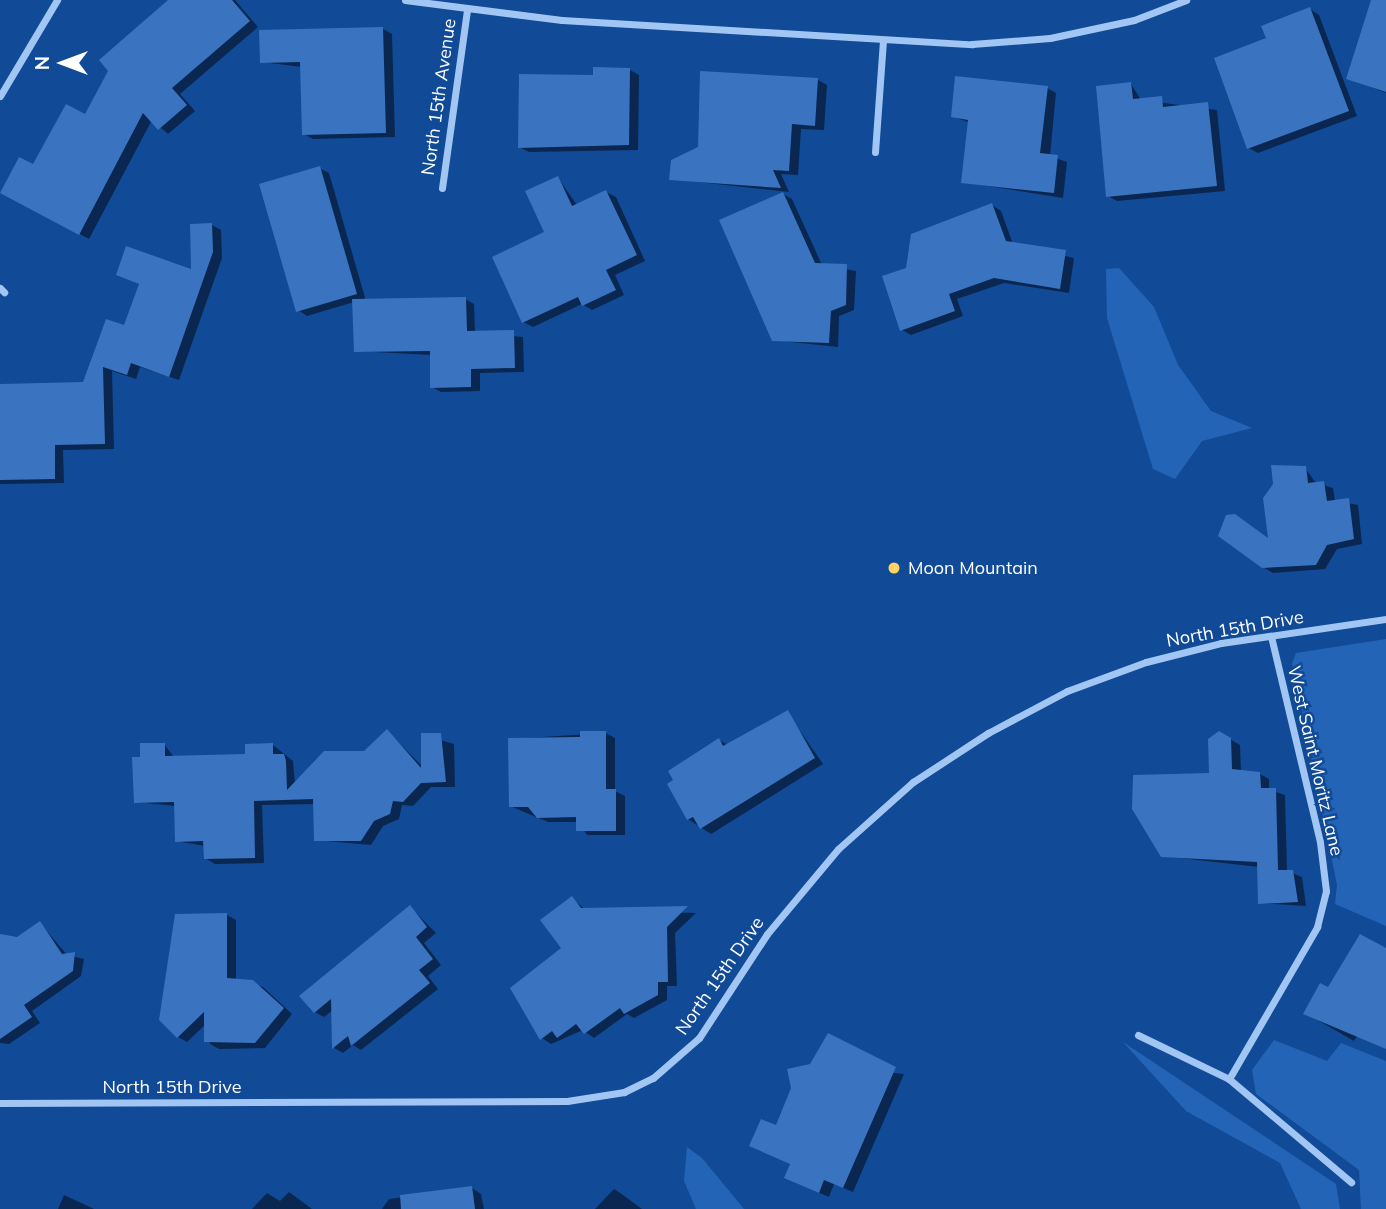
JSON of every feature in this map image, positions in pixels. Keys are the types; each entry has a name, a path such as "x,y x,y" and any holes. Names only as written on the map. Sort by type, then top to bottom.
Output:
{"street":[{"path":"0,96 57,0"},
{"name":"North 15th Avenue","path":"405,0 467,10 972,44 1050,38 1134,20 1186,0"},
{"name":"North 15th Avenue","path":"442,188 467,10"},
{"path":"874,152 883,40"},
{"name":"North 15th Drive","path":"0,1103 567,1101 624,1092 674,1063 699,1038 767,934 838,849 913,782 1067,691 1146,662 1271,636 1386,619"},
{"name":"West Saint Moritz Lane","path":"1229,1079 1317,927 1326,891 1320,842 1271,636"},
{"path":"1138,1035 1229,1079 1351,1182"}],"shaded area":[{"path":"1119,268 1154,307 1178,365 1211,411 1252,428 1202,441 1175,479 1153,469 1107,318 1106,269"},
{"path":"1386,639 1386,926 1335,904 1337,885 1292,664 1296,653"},
{"path":"1274,1040 1327,1061 1341,1043 1386,1061 1386,1209 1361,1209 1359,1170 1256,1094 1252,1070"},
{"path":"1123,1042 1336,1184 1340,1209 1301,1209 1280,1163 1186,1111"},
{"path":"687,1147 702,1158 744,1209 696,1209 684,1181"}],"building":[{"path":"168,0 232,0 250,21 172,88 187,105 158,130 143,113 79,235 0,193 19,157 33,164 66,104 85,114 108,71 99,60"},
{"path":"1371,0 1386,0 1386,92 1346,79"},
{"path":"1310,7 1349,111 1247,149 1214,58 1266,38 1261,26"},
{"path":"383,27 386,133 302,135 300,62 260,63 259,30"},
{"path":"593,67 630,68 629,145 518,148 519,74 593,75"},
{"path":"700,71 818,78 815,126 792,124 789,171 773,170 781,188 669,180 671,160 698,147"},
{"path":"955,76 1048,86 1040,153 1058,155 1054,193 961,183 968,120 951,117"},
{"path":"1131,82 1133,99 1162,96 1163,107 1208,102 1217,186 1106,197 1096,86"},
{"path":"320,166 357,294 296,312 259,184"},
{"path":"558,176 572,206 606,190 637,255 606,270 616,290 582,306 578,297 522,323 492,257 544,232 525,191"},
{"path":"783,192 815,263 847,264 846,305 831,311 829,343 772,341 719,220"},
{"path":"992,203 1006,241 1066,250 1060,289 994,278 949,294 955,311 900,331 882,276 906,268 911,234"},
{"path":"212,223 213,252 169,377 131,363 127,375 103,367 105,444 55,445 55,479 0,480 0,384 83,382 106,319 124,325 139,284 116,275 126,246 191,269 190,224"},
{"path":"466,297 467,331 514,330 515,368 471,369 471,387 430,388 430,351 354,352 352,299"},
{"path":"1271,465 1306,466 1308,483 1324,481 1327,501 1349,498 1354,539 1327,545 1316,565 1262,568 1218,536 1226,515 1235,514 1268,538 1263,498 1273,484"},
{"path":"788,710 815,758 700,829 693,817 687,820 667,784 673,780 668,771 719,738 723,746"},
{"path":"387,729 421,768 421,733 441,733 446,782 421,783 403,802 393,801 390,814 374,821 361,841 314,841 313,799 254,801 255,858 204,859 203,841 175,842 174,802 134,803 132,757 140,757 140,743 165,743 165,756 245,754 245,744 273,743 273,754 284,754 287,790 324,751 364,751"},
{"path":"580,731 606,731 606,789 616,789 616,831 576,831 576,817 537,818 528,807 509,807 508,738 580,737"},
{"path":"1219,731 1231,738 1232,769 1260,772 1261,788 1276,788 1278,870 1293,870 1298,902 1258,904 1257,862 1161,857 1132,809 1133,775 1209,773 1208,739"},
{"path":"572,896 581,908 688,906 667,927 668,982 658,982 658,995 624,1014 620,1008 584,1034 576,1024 557,1038 552,1031 540,1040 510,988 561,948 540,920"},
{"path":"410,905 427,927 416,937 433,959 419,970 430,983 351,1046 348,1036 332,1049 331,999 314,1013 299,996"},
{"path":"227,913 227,978 253,980 284,1008 255,1043 204,1042 204,1012 177,1038 159,1020 175,914"},
{"path":"40,921 62,954 75,952 73,971 24,1005 32,1017 0,1039 0,934 17,937"},
{"path":"1360,934 1386,948 1386,1049 1303,1014 1320,983 1328,987"},
{"path":"828,1033 896,1067 843,1188 824,1180 819,1193 784,1178 790,1164 749,1146 761,1119 776,1125 791,1088 787,1069 810,1064"},
{"path":"472,1186 475,1209 401,1209 400,1195"}],"place":[{"name":"Moon Mountain","path":"894,568"}]}
